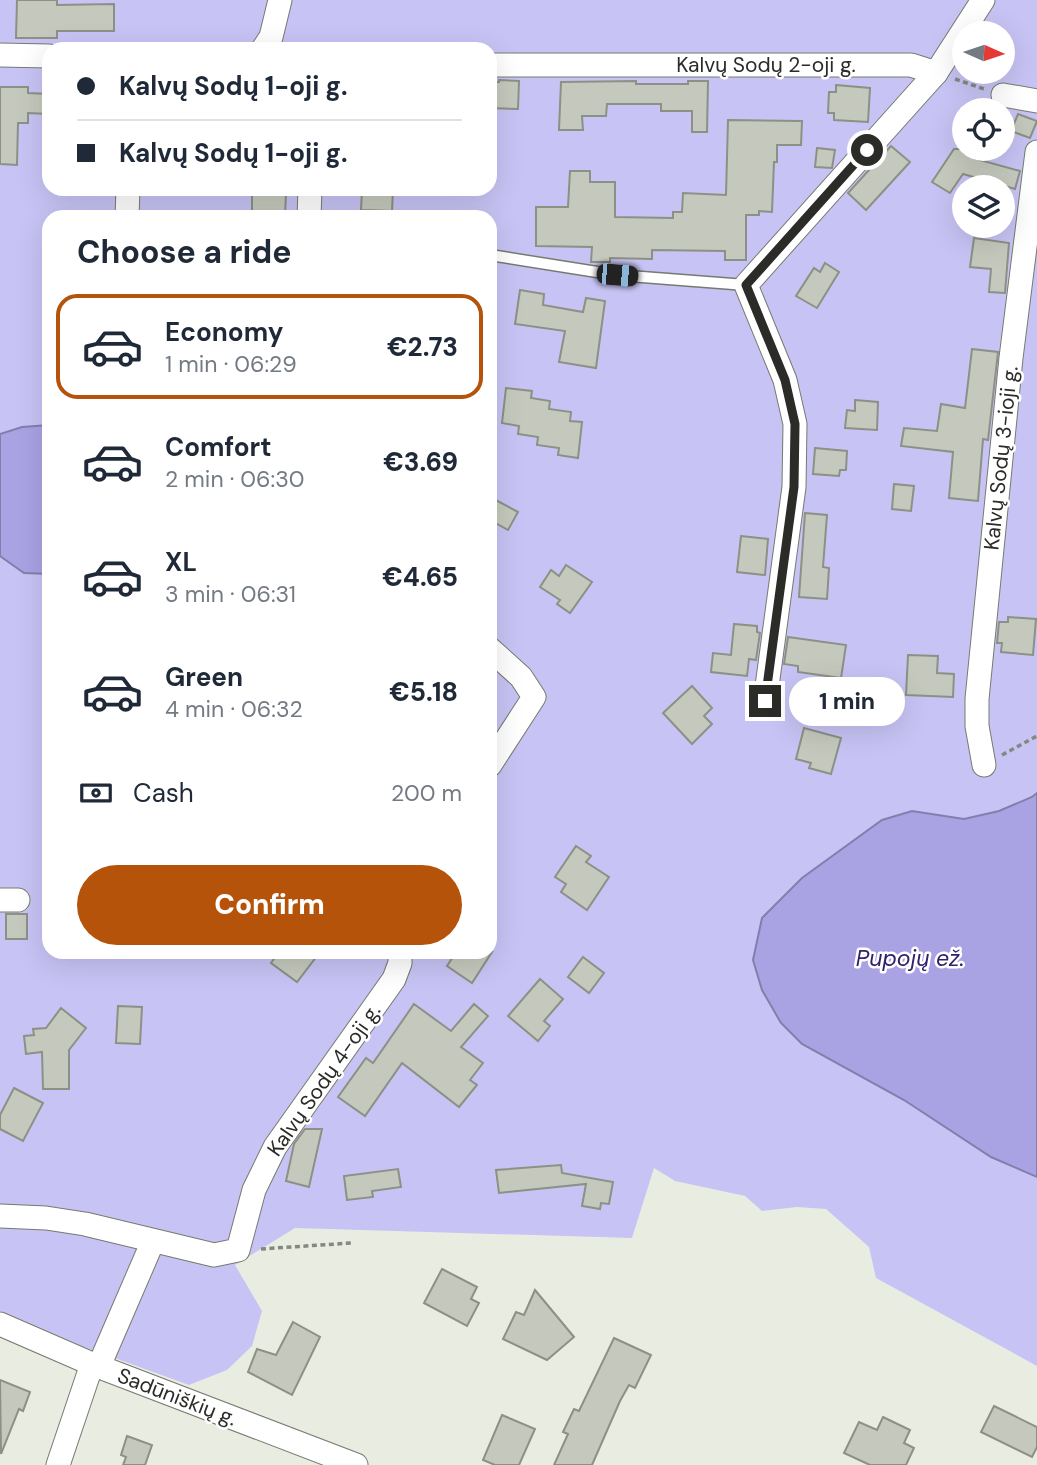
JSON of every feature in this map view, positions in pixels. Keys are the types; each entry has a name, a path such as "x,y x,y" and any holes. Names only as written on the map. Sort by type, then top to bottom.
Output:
{"street":[{"path":"267,42 280,0"},
{"path":"765,701 794,487 795,424 785,380 746,285 936,73 984,0"},
{"path":"0,55 42,56"},
{"name":"Kalvų Sodų 2-oji g.","path":"497,65 911,65 936,73"},
{"path":"1003,94 1037,100"},
{"name":"Kalvų Sodų 3-ioji g.","path":"984,765 976,726 976,699 1011,358 1037,152"},
{"path":"497,655 521,677 534,697 497,754"},
{"name":"Kalvų Sodų 4-oji g.","path":"238,1250 254,1190 275,1147 394,979 400,959"},
{"path":"0,1216 72,1222 214,1255 238,1250"},
{"path":"58,1465 95,1365 153,1241"},
{"name":"Sadūniškių g.","path":"0,1324 95,1365 356,1465"}],"lane":[{"path":"497,257 603,273 746,285"}],"path":[{"path":"936,73 1003,94"},
{"path":"984,765 1037,736"},
{"path":"238,1250 351,1243"}],"shaded area":[{"path":"0,0 1037,0 1037,793 999,811 964,819 912,811 882,820 802,878 762,918 753,960 762,990 781,1023 802,1044 904,1100 991,1157 1037,1177 1037,1366 876,1278 869,1247 826,1209 797,1207 762,1211 745,1196 675,1181 654,1168 632,1238 295,1228 235,1265 262,1311 252,1346 227,1370 189,1385 84,1347 0,1311 0,556 24,573 42,574 42,959 497,959 497,210 42,210 42,426 22,427 0,434"}],"water":[{"path":"42,426 42,574 24,573 0,556 0,434 22,427"},
{"name":"Pupojų ež.","path":"1037,793 1037,1177 991,1157 904,1100 802,1044 781,1023 762,990 753,960 762,918 802,878 882,820 912,811 964,819 999,811"}],"building":[{"path":"17,0 57,0 57,5 114,4 114,31 57,31 57,38 16,38"},
{"path":"519,81 518,109 497,108 499,82"},
{"path":"636,81 636,84 688,84 688,81 708,81 707,132 692,132 692,111 661,111 661,104 607,104 606,116 582,116 583,130 559,130 561,82"},
{"path":"836,85 870,88 868,122 834,120 834,113 828,113 829,92 836,92"},
{"path":"0,87 28,87 28,93 42,94 42,114 28,113 28,123 18,123 17,165 0,164"},
{"path":"1018,114 1037,121 1030,138 1015,132"},
{"path":"728,120 802,121 801,145 777,145 772,212 759,211 759,215 746,215 746,260 725,260 725,251 652,250 652,259 610,258 610,262 591,262 592,247 536,246 536,207 568,207 570,171 590,171 590,182 615,182 615,217 673,218 673,212 682,212 683,193 726,195"},
{"path":"891,146 910,162 866,210 848,193"},
{"path":"817,148 835,150 832,168 815,167"},
{"path":"952,152 952,161 983,161 1020,171 1015,189 1015,175 952,175 950,193 932,182"},
{"path":"252,196 286,196 285,210 252,210"},
{"path":"362,196 393,196 392,210 361,210"},
{"path":"974,238 1009,243 1005,293 989,292 991,269 970,267"},
{"path":"825,263 839,272 817,308 796,296 814,268 820,272"},
{"path":"520,290 544,294 543,305 583,312 586,298 605,301 596,368 559,362 565,331 515,324"},
{"path":"972,349 998,352 988,440 983,439 978,501 949,498 953,452 901,446 904,428 937,431 941,404 965,408"},
{"path":"506,388 532,391 531,398 550,401 549,409 571,412 570,421 582,422 578,458 558,455 559,448 537,445 538,437 518,434 519,426 502,423"},
{"path":"855,400 878,402 877,430 845,428 847,410 855,411"},
{"path":"815,448 847,451 846,470 840,470 839,476 813,474"},
{"path":"894,484 914,486 911,511 892,509"},
{"path":"497,501 518,512 508,530 497,524"},
{"path":"805,513 827,515 823,567 829,568 827,599 799,597"},
{"path":"741,536 768,539 765,575 737,572"},
{"path":"566,565 592,582 570,613 557,604 560,600 540,587 551,570 559,576"},
{"path":"1008,617 1036,619 1033,655 1001,652 1002,643 997,643 999,622 1008,622"},
{"path":"734,624 757,626 757,632 760,633 756,660 749,659 747,676 711,672 713,653 731,655"},
{"path":"788,637 846,645 841,678 798,672 798,666 784,664"},
{"path":"908,655 938,656 937,673 954,674 953,697 906,695"},
{"path":"692,686 712,708 704,716 712,724 692,744 663,713"},
{"path":"804,728 841,738 831,774 809,768 811,763 796,759"},
{"path":"576,846 591,856 586,862 609,877 587,910 561,892 566,884 555,877"},
{"path":"6,914 27,914 27,939 6,939"},
{"path":"583,957 604,973 589,993 568,977"},
{"path":"274,959 315,959 297,982 271,963"},
{"path":"452,959 487,959 472,983 447,966"},
{"path":"540,979 563,999 544,1021 550,1026 538,1041 508,1016"},
{"path":"414,1004 451,1031 474,1004 488,1016 461,1047 483,1063 470,1080 477,1085 459,1107 402,1063 365,1116 338,1097 366,1058 373,1063"},
{"path":"118,1006 142,1007 140,1044 116,1043"},
{"path":"61,1008 86,1028 69,1050 69,1089 43,1089 42,1052 26,1054 24,1036 34,1035 33,1029 46,1028"},
{"path":"14,1088 43,1103 23,1141 0,1129 0,1115"},
{"path":"305,1129 322,1129 309,1187 286,1181 294,1144"},
{"path":"561,1165 562,1173 613,1182 609,1204 601,1203 600,1209 582,1206 586,1184 499,1193 496,1170"},
{"path":"398,1169 401,1187 372,1191 373,1197 347,1200 344,1176"},
{"path":"442,1269 477,1287 471,1299 479,1303 467,1326 424,1303"},
{"path":"535,1290 574,1337 547,1360 503,1339 516,1312 524,1315"},
{"path":"293,1322 320,1337 292,1395 248,1372 257,1349 276,1355"},
{"path":"614,1338 651,1355 635,1388 629,1385 620,1401 592,1465 554,1465 568,1434 563,1432 574,1409 579,1411"},
{"path":"0,1380 30,1392 23,1411 19,1409 1,1454"},
{"path":"994,1406 1037,1427 1037,1447 1032,1457 981,1432"},
{"path":"502,1415 535,1429 519,1465 495,1465 483,1460"},
{"path":"883,1417 910,1430 904,1443 914,1448 906,1465 870,1465 844,1453 859,1422 877,1430"},
{"path":"127,1436 152,1445 145,1465 123,1465 126,1457 121,1455"}],"route":[{"path":"765,701 794,487 795,424 785,380 746,285 867,150"}]}
